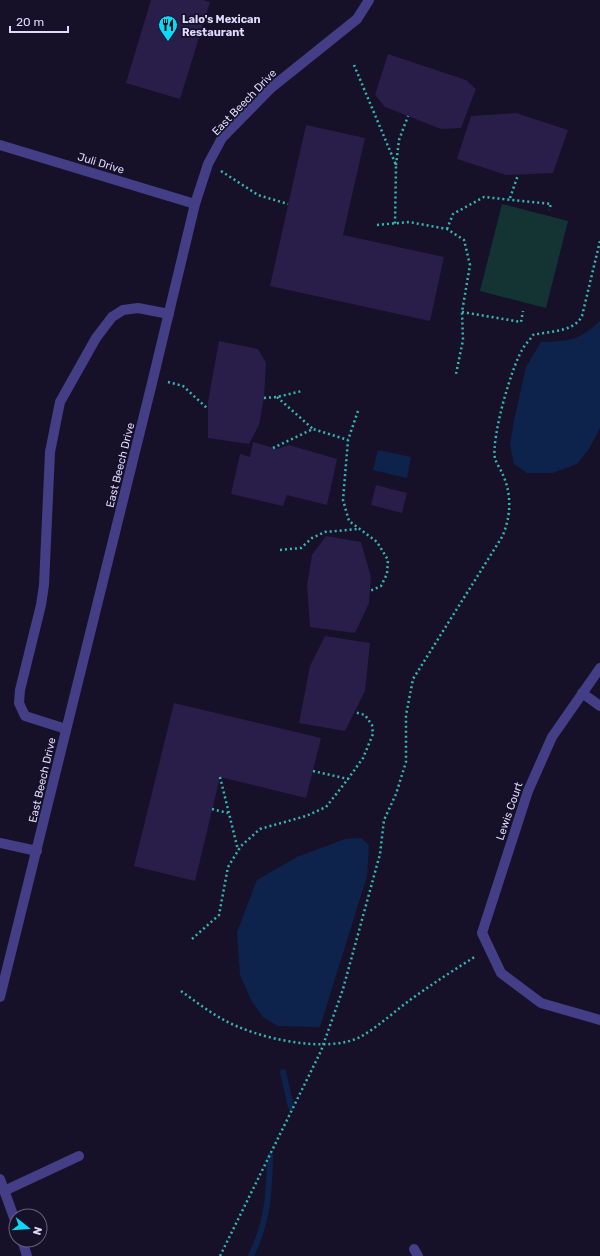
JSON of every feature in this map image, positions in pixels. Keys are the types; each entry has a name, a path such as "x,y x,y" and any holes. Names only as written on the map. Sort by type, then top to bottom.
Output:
{"street":[{"name":"East Beech Drive","path":"0,998 154,379 195,204 208,164 222,138 271,88 357,19 369,0"},
{"name":"Juli Drive","path":"0,145 195,204"},
{"path":"66,729 25,716 19,703 20,690 41,605 44,585 50,452 55,419 60,402 69,384 96,338 112,317 123,310 138,308 169,314"},
{"name":"Lewis Court","path":"600,668 552,737 528,791 482,933 501,974 542,1002 600,1020"},
{"path":"582,694 600,706"},
{"path":"0,843 37,851"},
{"path":"4,1191 79,1156"},
{"path":"0,1179 10,1208"}],"path":[{"path":"354,65 396,165"},
{"path":"395,224 398,140 408,116"},
{"path":"208,164 258,195 288,204"},
{"path":"510,198 518,175"},
{"path":"447,229 453,214 484,197 510,198 551,204 549,210"},
{"path":"377,225 409,222 447,229 464,240 470,265 462,312 462,340 456,374"},
{"path":"220,1256 324,1044 343,989 380,854 384,820 396,794 406,762 406,715 413,679 509,524 510,505 504,476 495,459 495,437 512,376 522,350 533,335 570,328 579,322 582,316 600,241"},
{"path":"462,312 521,322 523,311"},
{"path":"154,379 183,386 208,408"},
{"path":"264,398 277,397 302,391"},
{"path":"277,397 313,430 348,440"},
{"path":"358,411 348,440 343,500 349,521 377,542 388,560 387,574 381,586 370,591"},
{"path":"272,448 313,430"},
{"path":"280,550 301,548 312,538 325,532 359,529"},
{"path":"192,938 219,915 228,867 238,851 260,829 306,816 326,808 348,779 363,758 373,734 372,725 365,715 354,712"},
{"path":"313,771 348,779"},
{"path":"220,777 238,851"},
{"path":"212,809 229,813"},
{"path":"181,991 225,1021 281,1041 324,1044 347,1041 361,1036 429,986 476,956"}],"green space":[{"path":"502,204 568,221 546,308 480,291"}],"water":[{"path":"600,321 600,428 589,449 577,464 553,473 527,473 514,464 510,445 526,367 541,342 573,339 586,333"},
{"path":"378,450 411,457 407,478 373,470"},
{"path":"361,838 369,845 367,876 320,1027 278,1026 263,1017 252,1002 240,975 237,932 257,880 297,857 345,839"}],"building":[{"name":"Lalo's Mexican Restaurant","path":"151,0 203,0 210,2 180,99 126,83"},
{"path":"388,54 466,80 476,89 461,128 441,129 385,107 375,95"},
{"path":"516,113 568,130 553,173 506,175 457,159 471,116"},
{"path":"306,125 365,138 343,235 444,257 430,321 270,286"},
{"path":"219,341 258,349 266,363 264,398 259,425 249,444 208,438 208,402"},
{"path":"253,442 277,449 289,445 337,459 327,505 287,495 283,506 231,494 240,454 250,457"},
{"path":"376,485 407,493 402,513 371,505"},
{"path":"326,536 361,542 371,577 369,603 355,633 310,627 307,585 312,555"},
{"path":"325,636 370,643 365,691 345,731 299,723 310,666"},
{"path":"174,703 321,738 306,798 220,777 195,881 134,866"}],"waterway":[{"path":"283,1072 291,1107"},
{"path":"251,1256 257,1243 264,1219 268,1195 270,1156"}],"place":[{"name":"Lalo's Mexican Restaurant","path":"168,42"}]}
